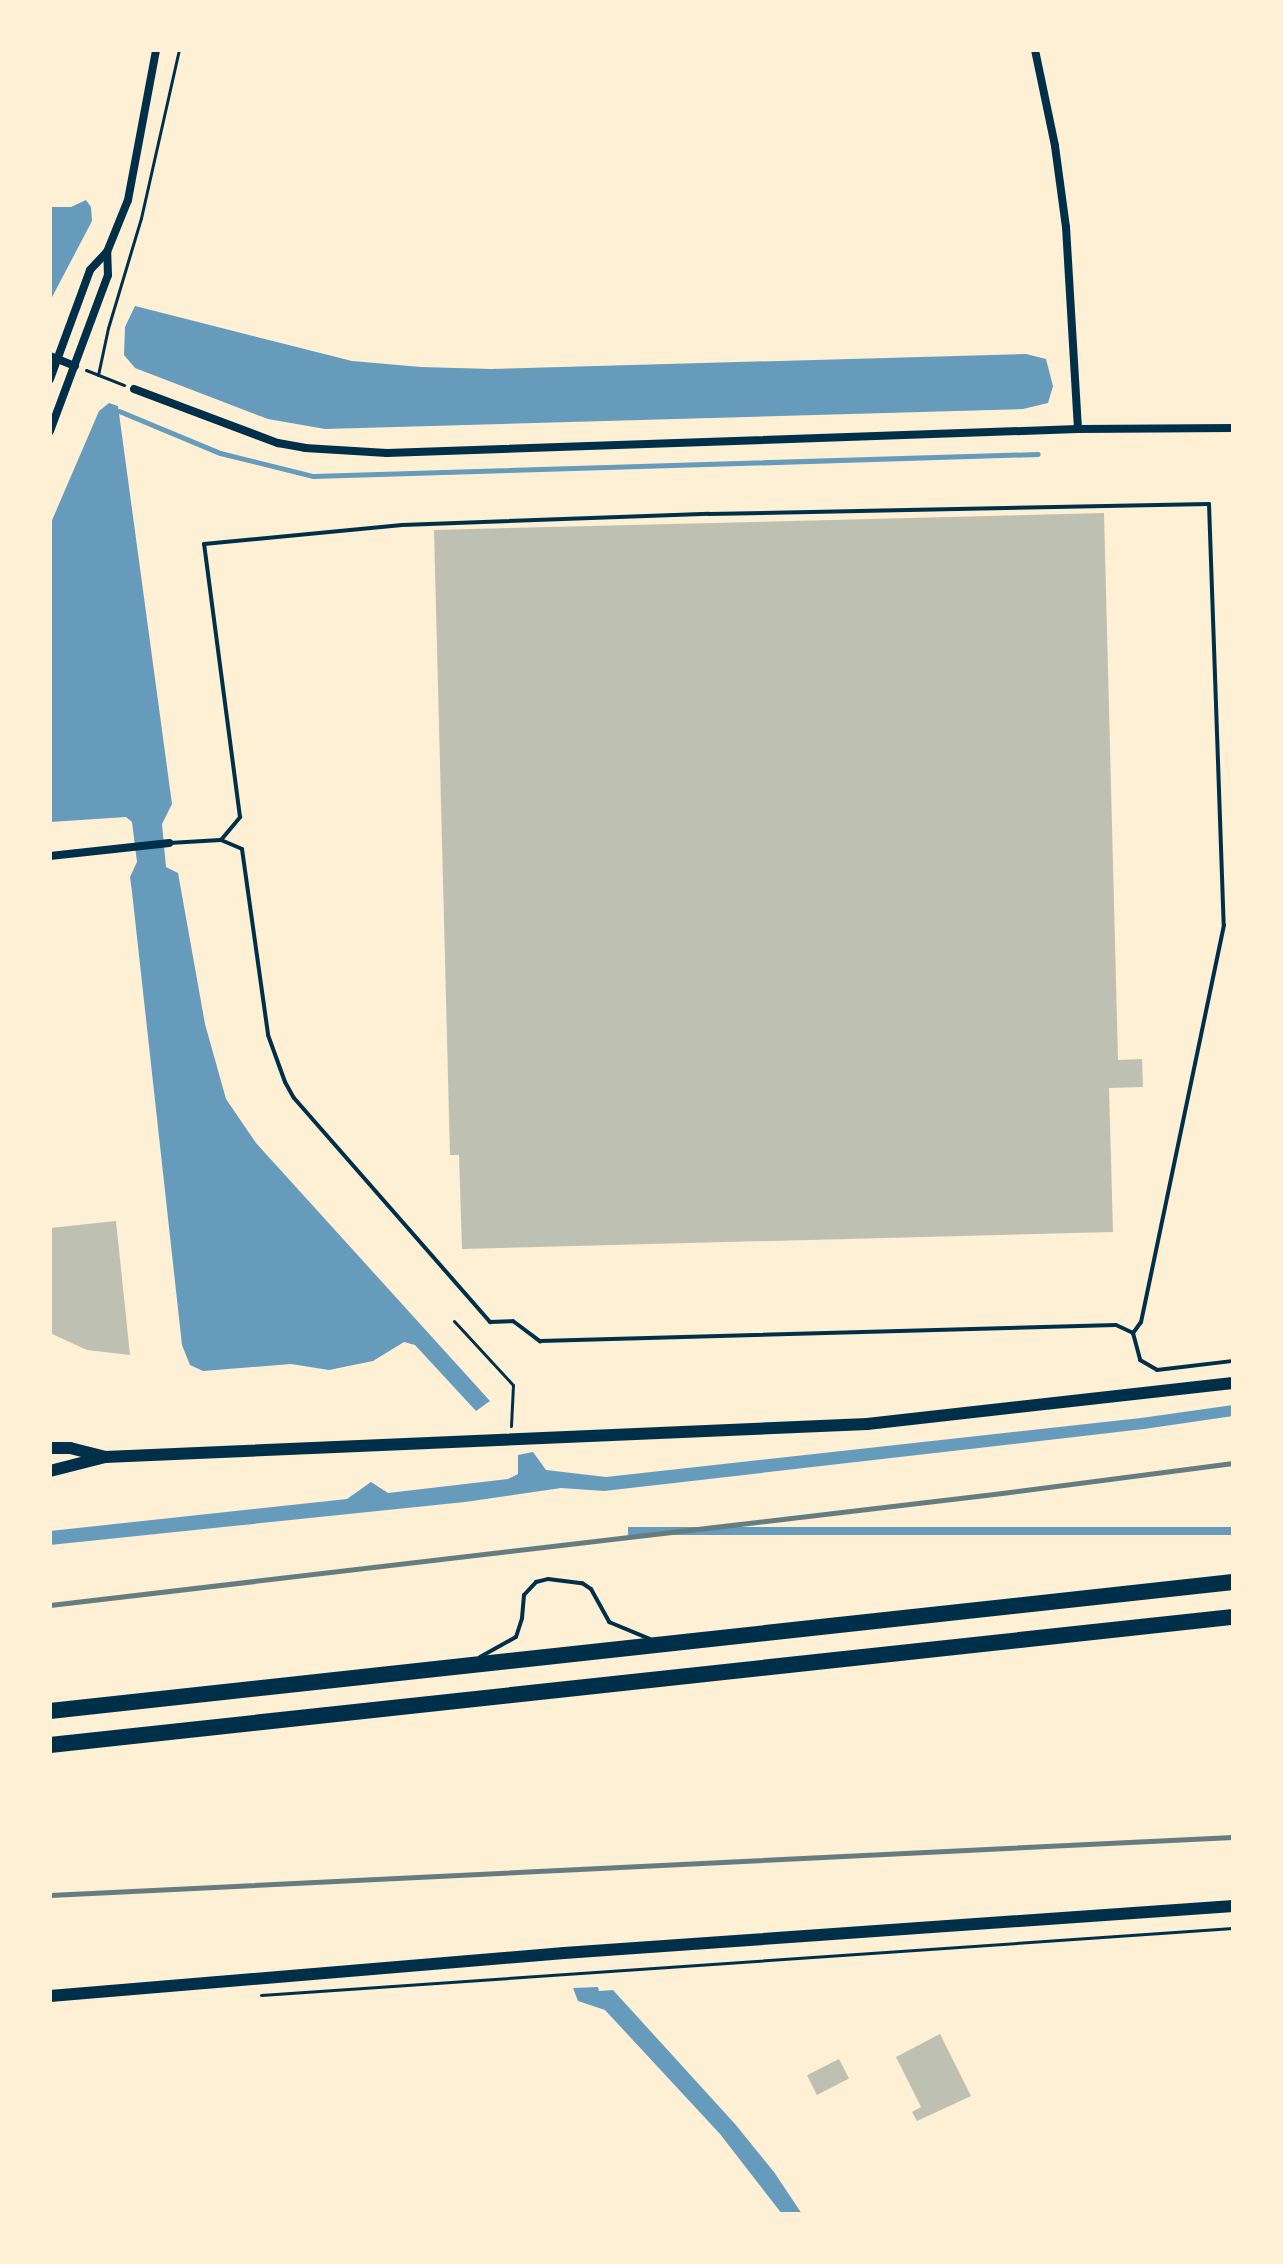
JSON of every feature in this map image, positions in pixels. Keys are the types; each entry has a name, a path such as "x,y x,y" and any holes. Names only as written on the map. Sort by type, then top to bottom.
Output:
{"highway":[{"path":"50,1711 1233,1582"},
{"path":"50,1745 1233,1617"}],"main road":[{"path":"50,1471 105,1457 867,1424 1233,1383"},
{"path":"50,1448 70,1448 105,1457"},
{"path":"50,1996 564,1953 1233,1906"}],"street":[{"path":"50,379 54,358 90,270 107,252 128,200 156,50"},
{"path":"1035,50 1055,146 1066,227 1078,429"},
{"path":"50,431 108,275 107,252"},
{"path":"54,358 75,366"},
{"path":"134,389 278,443 305,448 387,453 1078,429 1233,428"},
{"path":"50,856 169,843"}],"lane":[{"path":"221,840 240,817 204,544 402,525 709,514 1209,504 1224,925 1141,1322 1133,1333"},
{"path":"169,843 221,840 242,849 268,1035 285,1082 294,1098 490,1322 513,1321 540,1341 1116,1325 1133,1333"},
{"path":"1133,1333 1140,1360 1157,1370 1233,1361"},
{"path":"461,1666 516,1637 524,1595 536,1582 548,1579 582,1583 591,1589 603,1615 617,1628 668,1645"}],"path":[{"path":"98,375 108,328 141,218 179,50"},
{"path":"75,366 134,389"},
{"path":"454,1321 513,1385 511,1440"},
{"path":"255,1996 1233,1928"}],"water":[{"path":"86,200 91,207 92,221 50,301 50,207 71,207"},
{"path":"135,306 352,361 491,369 1026,354 1046,359 1053,386 1048,403 1023,409 325,429 268,419 135,368 124,355 125,327"},
{"path":"109,403 118,406 172,804 162,824 166,867 178,873 205,1024 226,1099 256,1143 490,1401 476,1411 415,1345 404,1342 373,1361 329,1370 291,1364 203,1371 190,1365 182,1345 130,877 137,862 132,822 126,817 50,822 50,525 99,411"},
{"path":"1233,1405 1233,1416 1144,1429 604,1491 561,1488 465,1502 50,1545 50,1531 347,1499 371,1482 388,1493 508,1479 518,1474 518,1455 533,1452 546,1470 606,1477 1141,1418"},
{"path":"628,1527 1233,1527 1233,1535 628,1535"},
{"path":"598,1987 599,1991 613,1990 735,2124 774,2172 802,2214 782,2214 720,2134 605,2010 578,2001 573,1988"}],"building":[{"path":"1104,513 1118,1060 1142,1059 1143,1087 1109,1088 1113,1232 462,1249 459,1155 450,1155 434,530"},
{"path":"116,1221 130,1355 87,1350 50,1333 50,1228"},
{"path":"940,2034 971,2096 917,2121 912,2112 921,2107 896,2057"},
{"path":"839,2059 849,2079 817,2095 807,2075"}],"waterway":[{"path":"119,411 220,453 313,476 1038,454"}],"railway":[{"path":"50,1605 1233,1463"},
{"path":"50,1895 1233,1837"}]}
